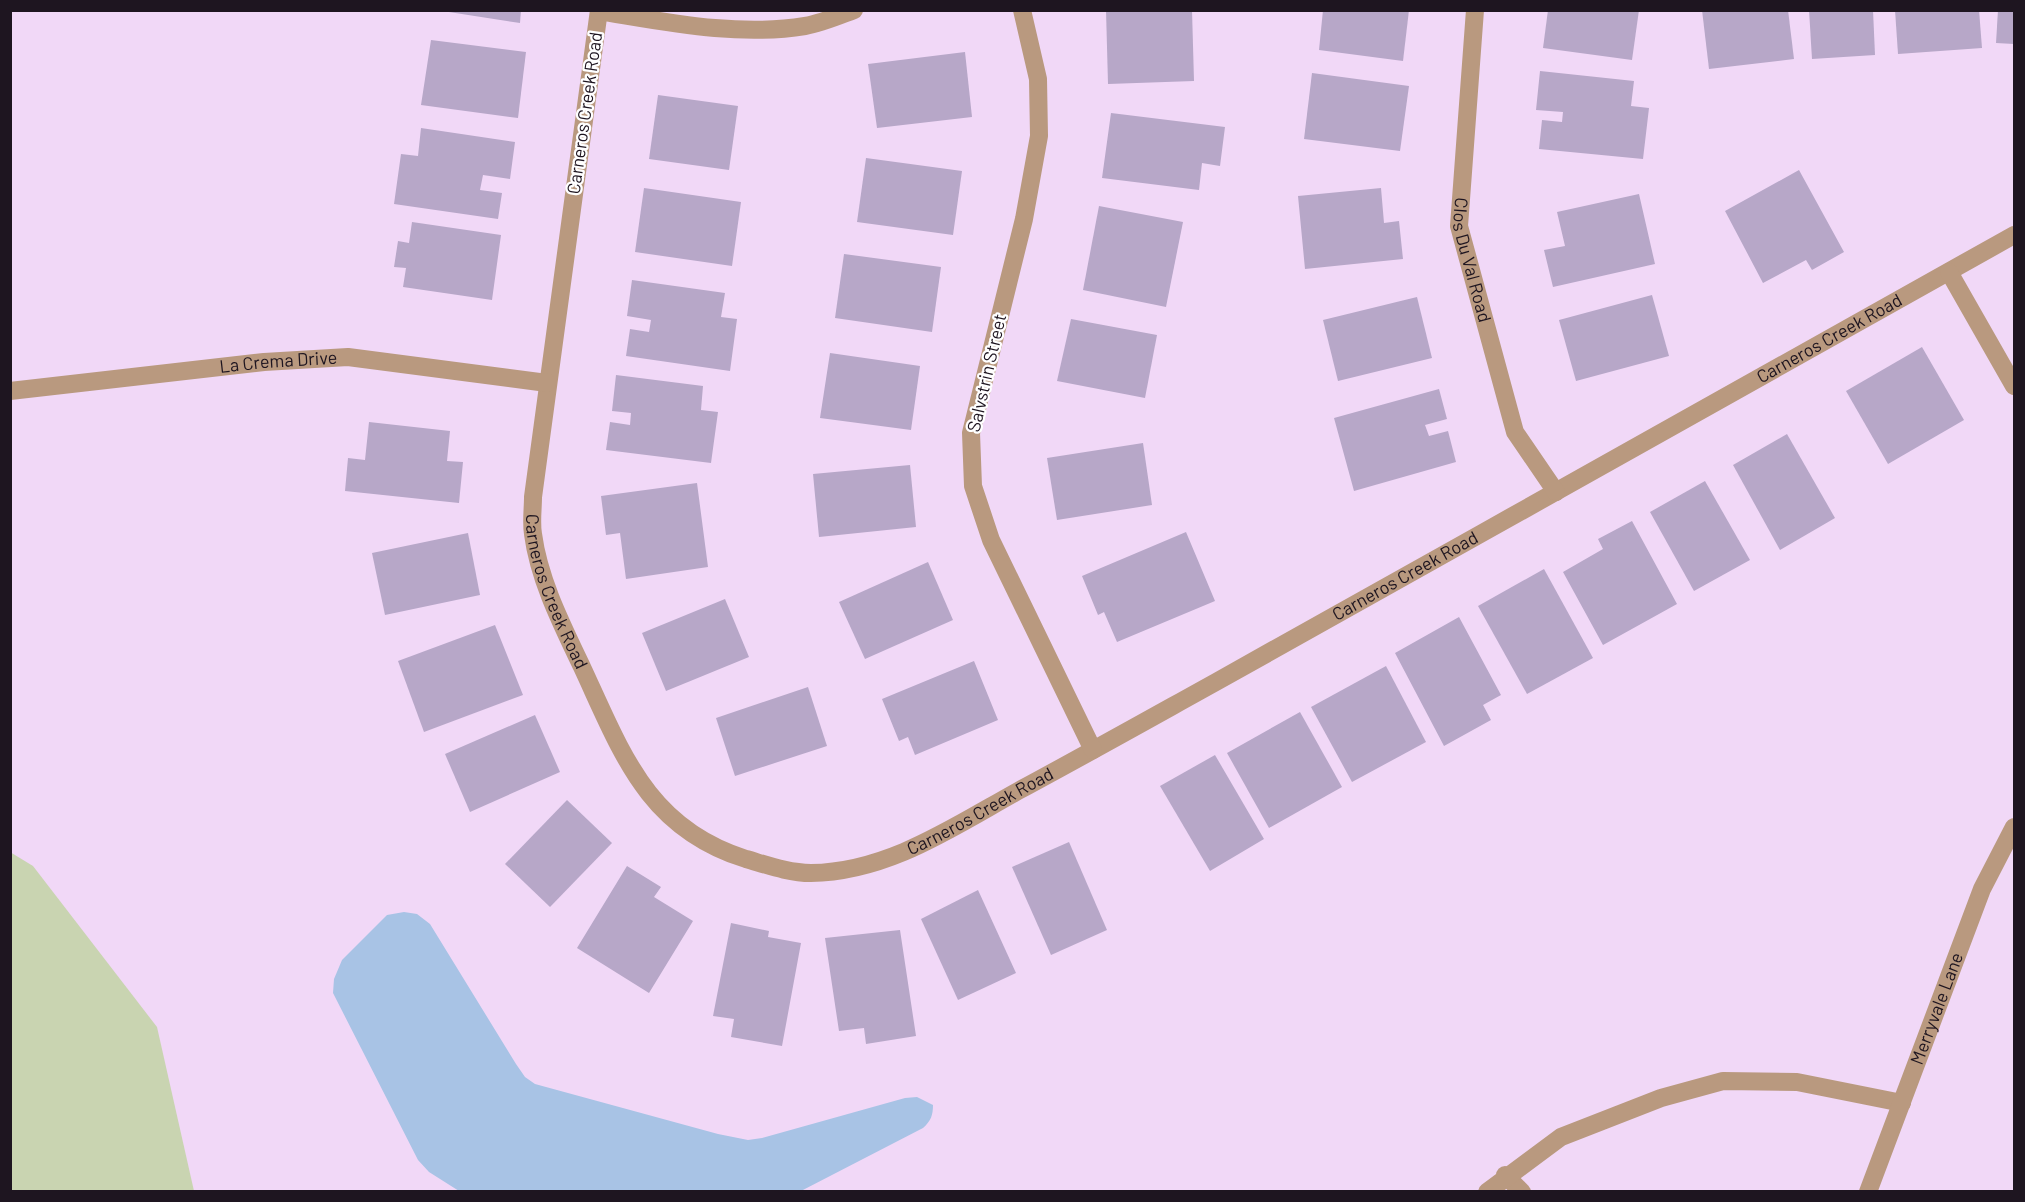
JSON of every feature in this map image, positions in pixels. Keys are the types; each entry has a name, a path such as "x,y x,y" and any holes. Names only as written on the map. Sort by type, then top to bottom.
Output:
{"street":[{"path":"599,11 693,26 759,31 807,26 854,10"},
{"name":"Salvstrin Street","path":"1022,10 1038,80 1039,136 1024,219 971,433 973,486 991,540 1093,750"},
{"name":"Clos Du Val Road","path":"1474,10 1459,226 1515,432 1556,492"},
{"name":"Carneros Creek Road","path":"599,11 533,497 532,533 542,570 562,625 624,759 646,792 668,816 699,839 731,854 805,873 863,867 913,848 2014,236"},
{"path":"1949,272 2014,386"},
{"name":"La Crema Drive","path":"10,391 264,362 348,357 548,383"},
{"name":"Merryvale Lane","path":"1868,1191 1982,889 2014,827"},
{"path":"1487,1191 1505,1175 1561,1137 1661,1098 1723,1081 1797,1082 1902,1103"},
{"path":"1505,1175 1522,1191"}],"green space":[{"path":"10,852 33,866 157,1027 194,1191 11,1191"}],"water":[{"path":"404,912 417,914 430,924 516,1064 525,1077 535,1084 718,1134 748,1140 905,1098 917,1097 933,1105 931,1118 923,1128 801,1191 459,1191 429,1172 418,1160 333,993 334,979 342,960 387,915"}],"building":[{"path":"436,10 521,10 520,23"},
{"path":"1106,10 1192,10 1194,81 1108,84"},
{"path":"1323,10 1409,10 1403,61 1319,50"},
{"path":"1548,10 1639,10 1632,60 1543,48"},
{"path":"1702,10 1788,10 1794,59 1709,69"},
{"path":"1809,10 1873,10 1875,55 1812,59"},
{"path":"1895,10 1979,10 1982,48 1898,54"},
{"path":"1998,10 2014,10 2014,44 1996,43"},
{"path":"431,40 526,52 518,118 421,105"},
{"path":"965,52 972,117 877,128 868,64"},
{"path":"1540,71 1634,81 1631,106 1649,108 1643,159 1539,149 1542,120 1562,122 1563,112 1536,110"},
{"path":"1312,73 1409,86 1400,151 1304,139"},
{"path":"658,95 738,106 729,170 649,159"},
{"path":"1111,113 1225,127 1220,166 1202,163 1199,190 1102,178"},
{"path":"421,128 515,142 510,179 483,175 480,190 502,193 498,219 394,204 401,154 418,156"},
{"path":"866,158 962,171 953,235 857,222"},
{"path":"1799,170 1844,252 1812,270 1806,260 1763,283 1725,211"},
{"path":"644,188 741,202 732,266 635,252"},
{"path":"1381,188 1384,223 1399,221 1403,259 1305,269 1298,196"},
{"path":"1639,194 1655,264 1553,287 1544,250 1565,246 1557,212"},
{"path":"1099,206 1183,222 1166,307 1083,290"},
{"path":"412,222 501,235 492,300 403,287 406,268 394,267 398,241 409,243"},
{"path":"844,254 941,267 932,332 835,318"},
{"path":"632,280 725,293 721,317 737,319 730,371 626,356 630,329 649,332 651,320 627,316"},
{"path":"1652,295 1669,356 1576,381 1559,320"},
{"path":"1417,297 1432,358 1338,381 1323,320"},
{"path":"1071,319 1157,335 1145,398 1057,381"},
{"path":"1922,347 1964,420 1888,464 1846,391"},
{"path":"830,353 920,366 911,430 820,418"},
{"path":"616,375 703,386 701,410 718,412 711,463 606,450 610,422 630,425 631,413 612,411"},
{"path":"1439,389 1447,419 1425,425 1429,436 1448,431 1456,462 1354,491 1334,418"},
{"path":"369,422 450,431 447,461 463,462 459,503 345,491 348,458 365,460"},
{"path":"1787,434 1835,518 1780,550 1733,465"},
{"path":"1143,443 1152,505 1057,520 1047,458"},
{"path":"910,465 916,527 819,537 813,474"},
{"path":"1705,481 1750,560 1694,591 1650,512"},
{"path":"697,483 708,567 626,579 620,533 606,535 601,496"},
{"path":"1632,521 1677,604 1603,645 1563,572 1603,549 1598,539"},
{"path":"1186,532 1215,601 1117,642 1104,612 1098,615 1082,576"},
{"path":"468,533 480,595 385,615 372,553"},
{"path":"928,562 953,620 865,659 839,602"},
{"path":"1544,569 1593,658 1527,694 1478,606"},
{"path":"725,599 749,657 666,691 642,633"},
{"path":"1459,617 1501,695 1483,705 1491,720 1444,746 1395,653"},
{"path":"495,625 523,695 424,732 398,661"},
{"path":"974,661 998,720 915,755 908,737 899,741 882,699"},
{"path":"1386,666 1426,742 1352,782 1311,707"},
{"path":"808,687 827,746 735,776 716,718"},
{"path":"1300,712 1342,787 1269,828 1227,753"},
{"path":"535,715 560,772 470,812 445,754"},
{"path":"1215,755 1264,839 1210,871 1160,786"},
{"path":"567,800 612,843 550,907 505,864"},
{"path":"1069,842 1107,930 1051,955 1012,867"},
{"path":"627,866 661,887 654,897 693,921 649,993 577,948"},
{"path":"978,890 1016,973 958,1000 921,919"},
{"path":"731,923 769,931 768,937 801,943 782,1046 731,1037 734,1019 713,1016"},
{"path":"900,930 916,1036 866,1044 864,1028 839,1031 825,938"}]}
